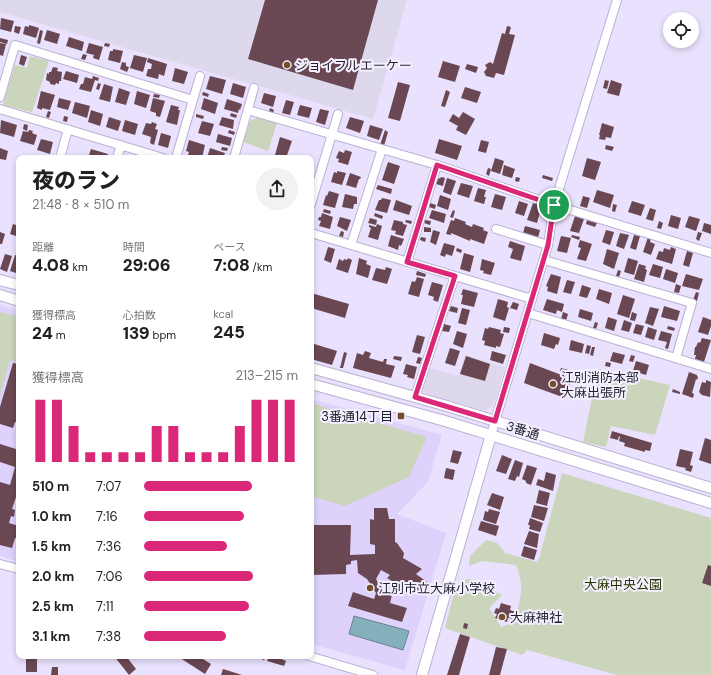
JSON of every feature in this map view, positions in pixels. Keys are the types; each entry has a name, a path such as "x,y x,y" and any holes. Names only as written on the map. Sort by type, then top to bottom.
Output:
{"street":[{"path":"422,675 495,421 544,260 548,245 554,205 617,0"},
{"path":"0,97 15,46 193,100"},
{"path":"177,155 200,76"},
{"path":"235,155 254,88"},
{"path":"0,109 153,155"},
{"path":"248,110 437,165 554,205 711,252"},
{"path":"314,194 338,114"},
{"path":"61,155 68,129"},
{"path":"118,155 121,145"},
{"path":"351,245 382,149"},
{"path":"407,262 437,165"},
{"path":"496,229 548,245"},
{"path":"314,234 532,298"},
{"path":"544,260 692,304 676,358"},
{"path":"415,397 455,276"},
{"path":"0,280 16,284"},
{"path":"0,294 16,298"},
{"path":"528,313 711,369"},
{"name":"3番通","path":"314,369 495,421 711,488"},
{"name":"3番通","path":"314,385 445,421 711,503"},
{"path":"0,564 16,568"},
{"path":"314,657 373,675"}],"shaded area":[{"name":"ジョイフルエーケー","path":"0,0 407,0 373,119 0,12"},
{"path":"0,305 16,310 16,561 0,556"},
{"path":"465,355 505,367 494,403 486,411 422,392 429,368 459,376"},
{"name":"江別市立大麻小学校","path":"314,400 442,435 428,482 397,514 446,533 405,670 314,645"},
{"path":"354,616 409,631 403,650 349,634"}],"green space":[{"path":"30,56 49,61 32,112 3,105 15,65 27,68"},
{"path":"258,117 277,123 268,151 243,142 250,121"},
{"path":"0,312 16,316 16,362 10,360 0,396"},
{"path":"598,369 670,385 655,435 611,426 606,447 583,442"},
{"path":"314,404 427,437 409,477 345,506 314,497"},
{"name":"大麻中央公園","path":"562,473 711,518 711,675 617,675 527,650 522,655 445,628 456,584 468,579 481,582 502,595 489,608 501,627 512,623 518,608 521,594 519,573 516,565 482,561 469,566 470,556 486,540 497,543 505,553 536,562 539,559"}],"building":[{"path":"265,0 378,0 353,90 248,59"},
{"path":"1,18 14,21 11,32 0,29"},
{"path":"29,25 39,28 36,38 23,34 25,26 29,27"},
{"path":"15,26 21,27 19,34 14,32"},
{"path":"507,26 511,27 509,34 515,35 504,75 496,73 494,78 486,76 484,72 487,68 485,65 490,62 493,64 502,33 505,34"},
{"path":"40,30 43,31 40,44 37,43"},
{"path":"47,30 60,34 57,44 44,40"},
{"path":"69,37 84,42 82,51 66,46"},
{"path":"0,38 8,40 7,44 0,42"},
{"path":"0,43 6,44 3,56 0,55"},
{"path":"89,43 103,47 99,60 93,58 94,55 86,53"},
{"path":"105,43 110,44 109,47 104,46"},
{"path":"113,49 123,51 120,63 108,60 110,51 113,51"},
{"path":"83,54 87,55 85,60 81,59"},
{"path":"21,55 27,57 24,66 19,64"},
{"path":"134,55 147,58 143,72 130,68"},
{"path":"148,58 167,64 164,76 159,74 158,79 146,76 148,69 151,69 152,64 147,62"},
{"path":"443,61 460,66 455,82 438,77"},
{"path":"122,62 126,63 126,66 129,67 127,72 120,69"},
{"path":"467,64 478,67 476,73 465,69"},
{"path":"53,67 58,68 57,71 62,72 61,81 59,81 59,84 56,83 55,85 50,84 50,82 46,80 47,73 49,74 49,72 51,72"},
{"path":"175,68 188,72 184,84 172,81"},
{"path":"66,71 79,75 77,83 63,79"},
{"path":"93,76 99,78 98,81 95,80 91,92 79,89 81,84 83,84 85,77 92,79"},
{"path":"210,76 226,80 222,94 206,89"},
{"path":"605,80 609,81 607,89 603,88"},
{"path":"611,80 622,84 619,96 607,93"},
{"path":"398,82 410,85 400,121 388,118"},
{"path":"98,83 101,84 99,90 96,89"},
{"path":"233,83 246,87 243,98 230,94"},
{"path":"104,84 113,87 110,102 99,99"},
{"path":"465,87 481,92 477,103 461,98"},
{"path":"119,88 130,92 126,105 115,102"},
{"path":"446,90 450,92 445,107 441,106"},
{"path":"41,91 55,95 50,110 42,108 42,110 37,108"},
{"path":"137,91 150,95 146,108 134,104"},
{"path":"203,92 209,94 208,97 202,95"},
{"path":"264,93 276,96 273,107 261,103"},
{"path":"154,94 160,95 159,98 153,97"},
{"path":"59,98 71,101 68,110 57,107"},
{"path":"153,98 165,101 160,117 156,116 156,113 150,111"},
{"path":"204,98 218,103 215,114 201,109"},
{"path":"227,99 242,104 238,113 224,109"},
{"path":"286,100 294,102 290,115 282,113"},
{"path":"75,102 90,106 87,118 72,113"},
{"path":"171,105 179,107 178,110 180,110 177,125 166,122"},
{"path":"300,105 312,108 309,118 297,115"},
{"path":"270,108 274,110 273,113 269,112"},
{"path":"320,109 329,111 325,125 316,122"},
{"path":"91,110 103,114 100,126 88,122"},
{"path":"48,111 51,112 49,118 46,117"},
{"path":"463,112 475,119 466,135 456,130 458,126 449,121 453,114 459,118"},
{"path":"231,113 237,115 236,118 230,116"},
{"path":"196,114 204,116 203,119 196,117"},
{"path":"64,116 68,117 67,122 63,121"},
{"path":"109,117 121,121 118,131 106,127"},
{"path":"222,117 234,120 233,129 219,125"},
{"path":"350,117 364,121 360,133 346,128"},
{"path":"1,120 17,125 14,137 0,133"},
{"path":"125,120 138,124 135,135 122,131"},
{"path":"202,121 214,124 210,136 198,133"},
{"path":"152,122 157,124 155,129 158,130 154,145 150,143 151,137 142,134 146,123 151,124"},
{"path":"602,123 614,127 611,138 606,137 605,140 599,139"},
{"path":"24,124 28,125 27,131 23,129"},
{"path":"370,125 383,129 379,140 367,136"},
{"path":"29,130 33,131 32,133 37,135 34,145 20,141 23,131 28,132"},
{"path":"229,130 235,132 234,135 228,133"},
{"path":"385,130 388,132 384,146 380,145"},
{"path":"161,133 171,136 168,148 158,145"},
{"path":"218,134 232,138 230,146 216,142"},
{"path":"280,137 292,141 287,155 275,155"},
{"path":"41,139 53,142 50,154 37,150"},
{"path":"439,139 462,146 457,160 435,153"},
{"path":"189,140 205,145 203,155 188,155 189,152 186,151"},
{"path":"481,140 489,142 486,153 478,151"},
{"path":"606,145 614,147 612,151 605,149"},
{"path":"222,147 228,148 227,151 221,150"},
{"path":"0,148 8,151 6,160 0,159"},
{"path":"210,148 225,153 224,155 208,155"},
{"path":"91,149 108,154 108,155 89,155"},
{"path":"345,150 352,152 348,165 338,162 339,159 336,158 339,151 344,153"},
{"path":"495,158 504,161 500,174 491,171"},
{"path":"587,158 601,162 595,180 582,176"},
{"path":"388,162 400,166 394,184 382,180"},
{"path":"504,165 515,169 512,178 502,175"},
{"path":"488,168 491,169 489,176 486,174"},
{"path":"337,171 346,173 342,185 331,182 334,172 337,173"},
{"path":"350,173 361,177 356,188 346,185"},
{"path":"543,175 553,178 552,181 542,178"},
{"path":"442,177 445,178 443,186 436,184 438,179"},
{"path":"516,177 520,178 519,182 515,181"},
{"path":"447,178 456,181 451,195 443,192"},
{"path":"461,183 473,186 469,198 457,194"},
{"path":"378,185 392,189 391,194 376,189"},
{"path":"478,188 486,190 484,204 474,201"},
{"path":"597,190 614,195 610,208 593,202"},
{"path":"329,191 339,194 335,208 323,205"},
{"path":"345,194 357,197 357,204 354,204 353,209 342,207"},
{"path":"495,194 506,197 502,210 491,207"},
{"path":"440,195 451,199 448,210 437,206"},
{"path":"583,196 590,198 587,208 580,206"},
{"path":"382,198 391,200 387,213 375,210 379,200"},
{"path":"396,200 412,206 409,215 393,210"},
{"path":"519,201 528,204 524,216 515,213"},
{"path":"632,201 645,205 641,216 628,212"},
{"path":"430,203 436,205 435,209 429,207"},
{"path":"533,203 542,205 537,223 527,220"},
{"path":"613,204 617,205 615,212 612,211"},
{"path":"650,208 656,210 653,221 646,219"},
{"path":"324,209 331,211 330,214 323,212"},
{"path":"432,210 446,214 444,223 429,218"},
{"path":"453,210 455,211 453,218 450,217"},
{"path":"322,213 333,217 330,229 319,226 321,221 318,220"},
{"path":"375,213 383,216 382,219 374,216"},
{"path":"671,215 681,218 678,229 668,226"},
{"path":"575,216 584,219 579,233 570,231"},
{"path":"689,216 700,219 696,231 685,227"},
{"path":"340,217 351,220 347,231 337,226"},
{"path":"370,218 377,220 376,225 368,223"},
{"path":"455,218 466,222 465,224 472,227 473,224 484,228 483,230 488,232 484,244 470,239 470,241 451,233 451,235 446,234 451,220 454,221"},
{"path":"394,220 403,222 403,224 407,225 403,236 395,234 396,231 391,230"},
{"path":"406,220 412,221 411,224 405,222"},
{"path":"425,220 431,221 430,225 424,223"},
{"path":"587,220 597,223 595,227 586,224"},
{"path":"659,221 663,223 661,229 657,228"},
{"path":"704,223 711,225 711,234 702,231"},
{"path":"13,224 16,225 16,236 10,234"},
{"path":"377,224 382,226 378,240 368,237 371,228 369,225 376,227"},
{"path":"525,226 540,230 538,238 523,233"},
{"path":"424,227 431,228 431,232 424,232"},
{"path":"433,230 440,232 436,245 430,242"},
{"path":"606,230 614,232 610,245 602,242"},
{"path":"341,231 344,232 343,237 339,236"},
{"path":"0,232 5,234 2,244 0,244"},
{"path":"698,232 702,233 699,241 696,239"},
{"path":"620,233 629,235 624,249 616,246"},
{"path":"391,235 404,239 401,246 399,245 398,250 388,246"},
{"path":"572,235 580,237 579,240 571,237"},
{"path":"634,235 640,236 636,250 630,248"},
{"path":"561,236 571,238 567,253 557,251"},
{"path":"421,237 426,238 425,242 420,240"},
{"path":"648,237 651,238 650,242 655,244 651,255 643,252"},
{"path":"580,240 592,244 586,261 577,259 581,248 578,247"},
{"path":"510,241 525,246 521,261 510,258 513,249 508,247"},
{"path":"444,243 455,246 452,256 446,254 445,257 440,255"},
{"path":"328,247 335,249 331,263 324,260"},
{"path":"671,247 676,249 672,264 656,259 659,251 663,252 664,248 670,250"},
{"path":"457,248 462,250 461,253 456,251"},
{"path":"607,249 619,253 614,269 603,264"},
{"path":"687,251 693,253 689,267 683,265"},
{"path":"464,253 474,256 470,272 460,269"},
{"path":"5,254 12,256 7,272 0,269"},
{"path":"15,255 16,255 16,273 10,271"},
{"path":"348,258 352,260 348,273 336,269 339,259 343,261 344,259 347,260"},
{"path":"359,258 367,261 366,264 371,266 368,278 356,274"},
{"path":"628,258 638,261 634,275 624,272"},
{"path":"482,259 495,263 491,275 483,273 484,271 480,270"},
{"path":"639,264 646,266 645,269 647,270 644,282 634,279"},
{"path":"653,264 663,267 660,278 649,275"},
{"path":"386,267 392,269 387,284 372,280 376,268 385,270"},
{"path":"666,269 678,273 675,283 663,279"},
{"path":"618,270 621,271 619,277 616,276"},
{"path":"417,271 426,274 425,277 416,275"},
{"path":"551,274 561,277 557,294 547,291 548,287 546,286"},
{"path":"686,274 703,279 699,290 682,286"},
{"path":"417,277 424,279 419,297 408,294 412,281 415,282"},
{"path":"567,280 575,282 571,294 563,292"},
{"path":"432,282 443,285 438,302 433,300 434,297 428,295"},
{"path":"676,284 681,286 679,293 674,292"},
{"path":"582,285 591,288 587,298 579,296"},
{"path":"463,289 478,293 474,307 461,304"},
{"path":"599,289 612,293 609,304 596,299"},
{"path":"696,292 699,293 697,301 693,300"},
{"path":"314,294 349,304 345,318 314,309"},
{"path":"623,295 635,299 629,318 617,314"},
{"path":"498,299 508,302 507,307 509,308 505,321 493,317"},
{"path":"547,299 564,304 562,312 557,310 556,314 543,310"},
{"path":"513,302 519,304 517,310 510,308"},
{"path":"451,306 458,308 457,313 449,311"},
{"path":"664,306 680,311 677,321 661,317"},
{"path":"650,307 659,309 653,326 645,323"},
{"path":"462,308 470,310 466,325 458,323"},
{"path":"580,309 593,313 591,321 578,317"},
{"path":"563,312 568,314 566,321 561,319"},
{"path":"632,312 637,314 635,321 630,320"},
{"path":"608,317 617,320 614,331 605,328"},
{"path":"703,317 711,320 708,335 698,332"},
{"path":"624,320 632,323 629,332 621,330"},
{"path":"595,322 598,323 596,329 593,328"},
{"path":"444,324 451,326 449,332 442,331"},
{"path":"636,324 644,326 641,335 633,333"},
{"path":"668,326 675,328 674,331 667,329"},
{"path":"489,327 501,330 500,333 504,334 500,347 496,346 496,348 484,345 485,341 482,340 485,328 488,329"},
{"path":"504,327 510,328 509,333 503,332"},
{"path":"648,327 657,330 654,340 645,337"},
{"path":"457,331 467,334 463,348 453,344"},
{"path":"661,331 672,334 668,349 665,348 667,342 658,340"},
{"path":"544,333 560,338 558,345 556,344 554,349 541,345"},
{"path":"417,335 425,337 420,354 412,352"},
{"path":"702,338 711,340 704,362 695,359 696,355 694,355 695,347 698,342 700,343"},
{"path":"571,340 584,344 582,353 569,350"},
{"path":"314,344 337,351 332,365 314,360"},
{"path":"587,345 591,346 589,354 585,353"},
{"path":"592,347 595,347 593,356 590,355"},
{"path":"450,348 460,351 455,366 445,363"},
{"path":"365,351 371,353 369,358 383,362 384,359 387,359 386,364 395,366 391,378 353,368 357,353 363,355"},
{"path":"492,351 506,355 503,364 490,360"},
{"path":"344,352 347,353 343,368 340,368"},
{"path":"613,352 625,355 622,364 610,361"},
{"path":"631,355 635,356 633,362 629,361"},
{"path":"394,356 402,357 401,361 393,359"},
{"path":"466,356 490,364 485,381 460,374"},
{"path":"418,357 422,358 420,364 416,363"},
{"path":"636,361 649,365 646,375 633,371"},
{"path":"606,362 611,363 610,367 605,366"},
{"path":"13,363 16,364 16,422 13,428 0,424 0,407"},
{"path":"530,363 572,379 565,398 524,383"},
{"path":"406,364 417,367 414,379 403,374"},
{"path":"561,368 572,371 571,375 560,371"},
{"path":"689,372 697,375 698,377 692,393 694,394 693,398 682,394"},
{"path":"576,374 585,376 583,380 575,377"},
{"path":"706,380 711,382 710,397 702,395 699,392 702,382 706,383"},
{"path":"673,389 680,392 680,394 672,392"},
{"path":"612,431 652,443 650,451 645,450 645,452 624,446 625,443 619,441 619,436 618,440 610,438"},
{"path":"705,438 711,440 711,464 699,460"},
{"path":"0,444 16,449 16,497 12,509 15,510 14,517 11,516 9,523 16,525 16,538 12,548 0,545 0,482 10,485 15,467 0,462"},
{"path":"680,449 693,452 690,465 693,466 691,472 685,470 686,468 676,466"},
{"path":"453,450 462,452 458,464 450,462"},
{"path":"502,455 512,459 506,474 496,471"},
{"path":"515,460 523,463 519,477 517,476 515,481 508,479"},
{"path":"527,465 537,468 531,485 522,479"},
{"path":"446,468 455,470 453,480 444,478"},
{"path":"546,472 556,475 553,491 536,485 538,479 544,481"},
{"path":"539,490 550,493 547,506 536,503"},
{"path":"492,493 504,497 500,510 487,505"},
{"path":"534,505 548,508 544,521 531,517"},
{"path":"374,508 387,508 389,519 395,519 395,542 404,553 403,558 422,569 416,574 427,582 420,592 413,588 408,591 387,578 390,575 381,570 376,579 384,593 392,595 390,603 407,608 402,622 348,606 353,592 374,599 376,593 367,579 358,573 357,560 351,561 351,564 346,565 346,574 314,575 314,525 351,525 350,555 375,554 375,545 370,544 370,519 374,520"},
{"path":"489,509 500,512 496,524 483,520 485,511 488,512"},
{"path":"530,518 543,523 540,532 529,529 530,525 528,525"},
{"path":"481,521 499,526 496,536 478,530"},
{"path":"529,531 539,534 537,548 524,544"},
{"path":"524,546 537,550 534,560 521,556"},
{"path":"708,565 711,566 711,586 702,583"},
{"path":"501,603 511,606 510,610 516,612 514,619 508,618 507,622 495,618 497,614 494,613 496,608 499,609"},
{"path":"464,623 468,624 467,629 463,628"},
{"path":"460,634 470,637 459,675 447,675"},
{"path":"496,647 507,649 500,675 489,675"},
{"path":"26,659 37,659 37,672 26,672"},
{"path":"116,659 128,659 136,669 129,675"},
{"path":"182,659 203,659 211,664 205,674"},
{"path":"268,659 281,659 286,661 284,666 267,661"},
{"path":"52,667 58,667 58,675 51,675"},
{"path":"223,669 242,675 221,675"}],"place":[{"name":"ジョイフルエーケー","path":"287,65"},
{"name":"江別消防本部 大麻出張所","path":"553,384"},
{"name":"3番通14丁目","path":"401,416"},
{"name":"江別市立大麻小学校","path":"370,588"},
{"name":"大麻神社","path":"502,617"}],"route":[{"path":"437,165 554,205 548,245 495,421 415,397 455,276 407,262 437,165"}]}
